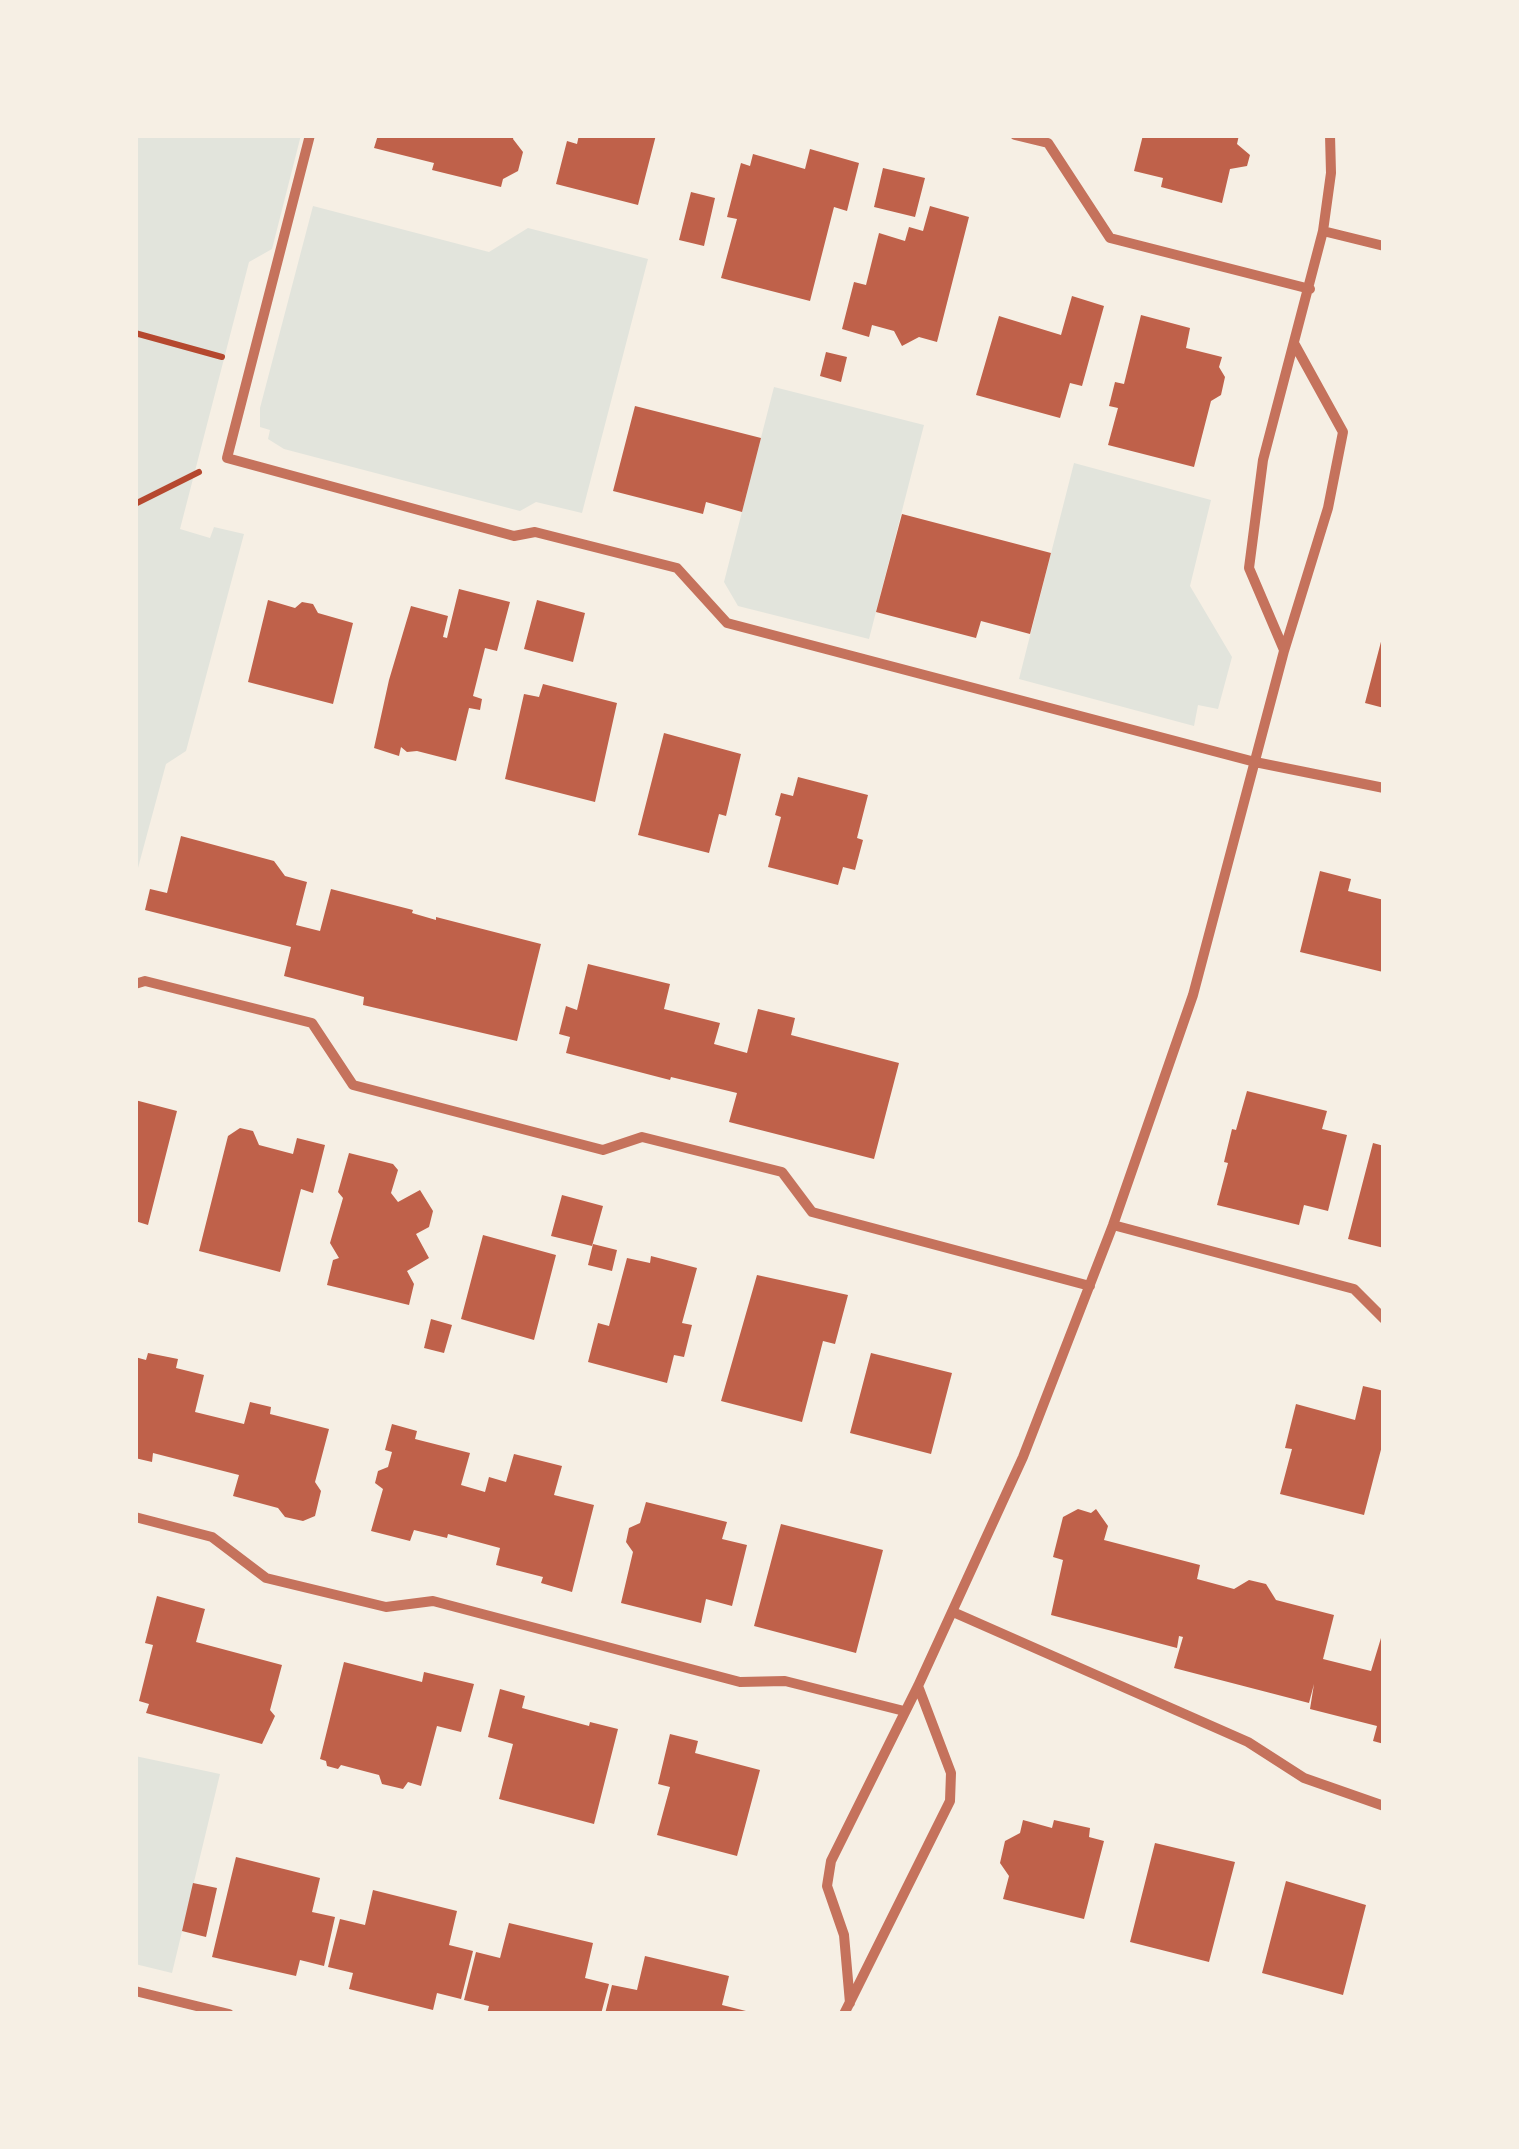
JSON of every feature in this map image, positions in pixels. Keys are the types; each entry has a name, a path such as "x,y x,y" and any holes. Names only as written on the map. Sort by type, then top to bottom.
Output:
{"street":[{"path":"310,135 227,458 514,536 535,532 678,568 727,623 1254,762 1384,788"},
{"path":"1015,135 1048,143 1110,238 1310,290"},
{"path":"1284,650 1250,568 1263,460 1323,231 1330,135"},
{"path":"1323,231 1384,246"},
{"path":"847,2009 844,1935 827,1886 830,1861 918,1686 1023,1457 1113,1225 1193,995 1284,650 1328,508 1343,432 1295,345"},
{"path":"135,984 145,981 312,1023 353,1085 603,1150 642,1137 782,1172 812,1212 1090,1286"},
{"path":"1113,1225 1354,1289 1384,1319"},
{"path":"135,1517 212,1536 266,1578 386,1607 433,1601 740,1682 785,1681 904,1711"},
{"path":"952,1612 1248,1742 1304,1778 1384,1806"},
{"path":"847,2009 950,1801 951,1773 918,1686"},
{"path":"135,1991 229,2014"}],"path":[{"path":"135,333 252,366"},
{"path":"135,504 227,458"}],"shaded area":[{"path":"135,135 301,135 272,249 249,262 180,529 210,538 214,527 244,534 186,751 166,764 135,879"},
{"path":"313,206 489,252 528,228 648,259 582,513 536,502 520,511 284,449 268,439 270,430 260,427 260,408"},
{"path":"774,387 924,425 869,639 738,606 724,582"},
{"path":"1074,463 1211,500 1190,586 1232,657 1218,709 1198,705 1194,726 1019,679"},
{"path":"135,1756 220,1774 172,1973 135,1964"}],"building":[{"path":"378,135 514,135 523,152 518,171 503,179 501,187 432,170 434,163 374,148"},
{"path":"579,135 656,135 638,205 556,184 567,141 577,144"},
{"path":"1143,135 1239,135 1237,144 1250,155 1247,166 1230,169 1222,203 1161,187 1163,178 1134,171"},
{"path":"810,149 859,163 847,211 834,207 810,301 721,278 737,219 727,217 741,163 750,166 753,154 805,169"},
{"path":"883,168 925,178 915,217 874,207"},
{"path":"691,192 715,198 704,246 679,240"},
{"path":"930,206 969,217 937,342 919,337 902,346 894,331 872,325 869,337 842,329 854,282 866,285 879,233 905,241 909,227 923,231"},
{"path":"1072,296 1104,306 1082,386 1070,383 1060,418 976,395 999,316 1061,335"},
{"path":"1141,315 1190,328 1186,348 1222,357 1219,367 1225,377 1221,395 1211,401 1194,467 1108,445 1118,408 1109,406 1115,382 1124,384"},
{"path":"826,352 847,357 841,382 820,376"},
{"path":"635,406 761,438 742,512 706,502 703,514 613,491"},
{"path":"902,514 1051,553 1030,634 981,621 976,638 876,612"},
{"path":"459,589 510,602 497,651 485,648 473,696 482,699 480,710 469,708 456,761 407,752 401,747 399,756 374,748 411,606 448,616 443,637 447,638"},
{"path":"268,600 295,608 302,602 313,604 318,613 353,623 333,704 248,682"},
{"path":"537,600 585,613 573,662 524,649"},
{"path":"1384,634 1384,708 1365,703"},
{"path":"543,684 617,703 595,802 505,779 524,694 539,697"},
{"path":"664,733 741,754 726,816 719,814 709,853 638,835"},
{"path":"798,777 868,795 857,838 863,840 855,870 843,867 838,885 768,867 781,817 775,815 781,793 793,796"},
{"path":"181,836 274,861 285,876 307,882 296,925 320,931 331,889 413,910 412,913 436,920 541,944 517,1041 363,1005 364,997 284,976 291,947 145,910 150,889 167,893"},
{"path":"1320,871 1351,879 1348,891 1384,900 1383,972 1300,952"},
{"path":"588,964 670,984 664,1009 720,1023 714,1044 747,1053 758,1009 795,1018 791,1035 899,1063 874,1159 729,1122 737,1093 566,1053 570,1037 559,1034 566,1006 577,1010"},
{"path":"1247,1091 1327,1111 1322,1129 1347,1135 1328,1211 1304,1205 1299,1225 1217,1205 1232,1129 1236,1130"},
{"path":"135,1100 177,1111 148,1225 135,1221"},
{"path":"240,1128 253,1131 259,1145 293,1154 297,1138 325,1145 313,1193 301,1189 280,1272 199,1251 228,1136"},
{"path":"1373,1143 1384,1146 1384,1248 1348,1239"},
{"path":"349,1153 393,1164 398,1170 391,1193 398,1202 420,1190 433,1211 429,1227 416,1234 429,1258 407,1271 414,1284 409,1305 327,1285 333,1260 339,1258 330,1243 343,1198 338,1192"},
{"path":"562,1195 603,1206 592,1246 551,1236"},
{"path":"483,1235 556,1255 534,1340 461,1319"},
{"path":"593,1244 617,1250 612,1271 588,1265"},
{"path":"651,1256 697,1268 682,1323 692,1325 684,1357 674,1355 667,1383 588,1362 598,1323 609,1326 627,1258 650,1263"},
{"path":"757,1275 848,1295 835,1344 823,1341 802,1422 721,1401"},
{"path":"431,1319 452,1325 444,1353 424,1348"},
{"path":"148,1353 178,1359 176,1368 204,1375 195,1412 244,1424 250,1402 271,1407 270,1414 329,1429 315,1482 321,1491 315,1516 303,1521 285,1517 278,1508 233,1496 239,1475 153,1453 152,1462 135,1458 135,1357 146,1360"},
{"path":"871,1353 952,1373 931,1454 850,1433"},
{"path":"1363,1386 1384,1391 1384,1438 1364,1515 1280,1494 1292,1449 1285,1448 1296,1404 1355,1420"},
{"path":"392,1424 417,1431 415,1439 470,1453 461,1485 485,1492 489,1477 506,1482 514,1454 562,1466 554,1495 594,1505 572,1592 541,1583 543,1577 496,1565 500,1548 448,1534 447,1538 414,1530 410,1541 371,1531 383,1489 375,1483 378,1471 388,1467 392,1452 385,1450"},
{"path":"646,1502 727,1522 722,1539 747,1545 732,1606 706,1599 701,1623 621,1603 633,1552 626,1542 629,1528 640,1523"},
{"path":"1078,1509 1091,1513 1096,1509 1108,1526 1104,1540 1200,1565 1197,1579 1234,1589 1249,1580 1266,1584 1276,1600 1334,1615 1323,1659 1371,1671 1384,1628 1384,1744 1373,1741 1377,1726 1310,1709 1314,1684 1309,1703 1174,1668 1183,1637 1179,1636 1177,1648 1051,1615 1063,1560 1053,1557 1063,1517"},
{"path":"781,1524 883,1550 856,1653 754,1626"},
{"path":"157,1596 205,1609 196,1642 282,1665 270,1710 275,1716 262,1744 146,1713 149,1704 139,1701 153,1645 145,1643"},
{"path":"344,1662 422,1682 424,1672 474,1684 461,1732 437,1726 421,1786 408,1782 403,1789 382,1784 379,1775 341,1765 338,1769 320,1759"},
{"path":"500,1689 525,1696 522,1708 589,1726 590,1722 618,1729 594,1824 499,1799 513,1744 488,1737"},
{"path":"670,1734 698,1741 695,1753 760,1770 737,1856 657,1835 670,1787 658,1784"},
{"path":"1023,1820 1052,1828 1054,1820 1090,1828 1089,1837 1104,1841 1084,1919 1003,1899 1009,1876 1000,1863 1005,1841 1020,1833"},
{"path":"1155,1843 1235,1862 1209,1962 1130,1942"},
{"path":"236,1857 320,1878 312,1912 335,1917 324,1966 300,1960 296,1976 212,1957"},
{"path":"1286,1881 1366,1905 1343,1995 1262,1973"},
{"path":"193,1883 217,1888 206,1937 182,1931"},
{"path":"373,1890 457,1911 449,1945 473,1951 461,1999 437,1993 433,2010 349,1989 353,1973 328,1967 340,1919 365,1925"},
{"path":"509,1923 593,1943 585,1978 609,1984 601,2014 487,2014 489,2006 464,2000 476,1952 500,1958"},
{"path":"645,1956 729,1976 722,2005 746,2011 745,2014 605,2014 612,1985 637,1990"}]}
